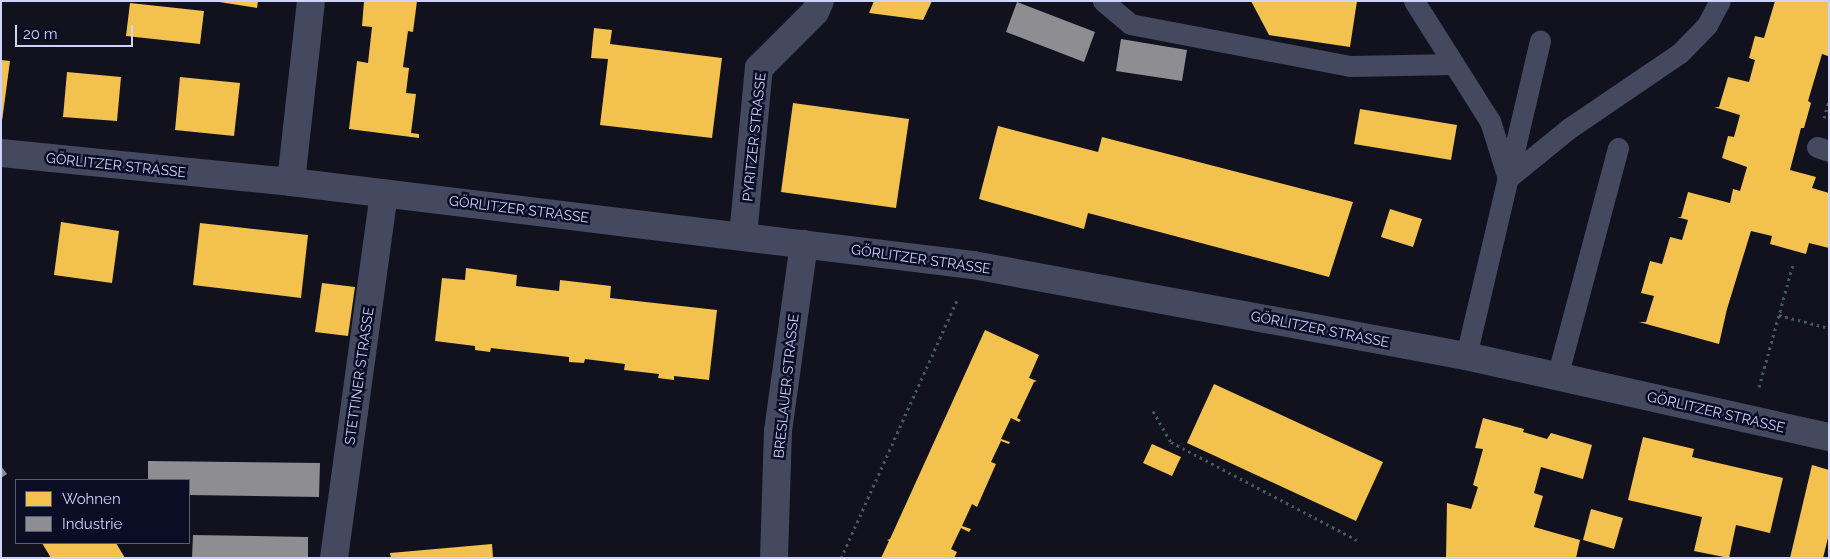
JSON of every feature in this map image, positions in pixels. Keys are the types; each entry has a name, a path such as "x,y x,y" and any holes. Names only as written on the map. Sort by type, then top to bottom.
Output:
{"street":[{"path":"291,182 312,1"},
{"name":"PYRITZER STRASSE","path":"743,236 759,68 815,12 820,1"},
{"name":"GÖRLITZER STRASSE","path":"1,153 291,182 973,265 1466,356 1556,377 1828,434"},
{"name":"STETTINER STRASSE","path":"334,558 384,193"},
{"name":"BRESLAUER STRASSE","path":"774,558 778,431 804,244"}],"lane":[{"path":"1104,1 1130,24 1350,66 1454,64"},
{"path":"1414,1 1490,121 1508,178"},
{"path":"1508,178 1568,129 1680,53 1707,25 1720,1"},
{"path":"1466,356 1540,41"},
{"path":"1556,377 1618,148"}],"path":[{"path":"1751,418 1793,264"},
{"path":"841,558 973,265"},
{"path":"1779,315 1829,328"},
{"path":"1153,410 1171,442 1357,540"}],"building: Wohnen":[{"path":"213,1 258,1 257,8"},
{"path":"364,1 417,1 413,32 408,31 403,67 409,68 406,93 416,94 411,133 419,134 419,138 349,129 357,61 368,63 372,27 362,26"},
{"path":"874,1 932,1 923,20 869,13"},
{"path":"1251,1 1357,1 1350,47 1269,35"},
{"path":"1775,1 1829,1 1829,54 1828,56 1822,54 1808,101 1811,103 1804,128 1801,128 1790,170 1816,177 1812,188 1829,193 1829,248 1809,243 1806,254 1770,244 1772,236 1751,231 1727,309 1719,344 1639,322 1646,322 1654,296 1641,293 1650,261 1662,264 1670,237 1682,240 1688,220 1677,217 1681,217 1688,192 1730,203 1733,189 1740,191 1747,167 1722,158 1728,136 1734,137 1740,115 1714,107 1719,107 1728,77 1749,82 1755,60 1749,58 1755,36 1764,38"},
{"path":"130,3 204,11 200,44 126,36"},
{"path":"594,28 612,30 610,44 722,58 712,138 600,125 608,59 591,58"},
{"path":"1,60 10,61 2,121 1,121"},
{"path":"67,72 121,77 117,121 63,117"},
{"path":"180,77 240,83 234,136 175,130"},
{"path":"793,103 909,119 896,208 781,192"},
{"path":"1360,109 1457,125 1451,160 1354,144"},
{"path":"998,126 1098,152 1102,137 1353,202 1329,277 1088,213 1084,229 979,199"},
{"path":"1390,209 1422,219 1413,247 1381,237"},
{"path":"61,222 119,231 112,283 54,275"},
{"path":"200,223 308,235 301,298 193,285"},
{"path":"466,268 517,275 516,286 559,291 560,280 611,286 610,298 717,310 709,380 674,376 674,380 658,378 659,374 624,370 625,364 585,359 584,363 569,362 569,357 491,348 490,352 475,350 475,346 435,341 442,278 465,280"},
{"path":"322,283 355,287 348,336 315,332"},
{"path":"985,330 1039,355 1029,378 1037,381 1034,382 1017,418 1021,420 1019,422 1011,418 1001,439 1010,442 1009,444 1001,441 991,462 996,464 977,507 972,504 962,526 971,529 969,532 961,528 951,549 957,552 954,558 881,558 889,541 887,540 890,539"},
{"path":"1214,384 1383,462 1356,521 1187,443"},
{"path":"1483,418 1524,429 1523,432 1547,439 1551,433 1592,445 1583,479 1541,467 1534,493 1543,496 1534,527 1580,540 1576,558 1446,558 1447,503 1471,509 1478,487 1473,485 1483,449 1475,448"},
{"path":"1643,437 1694,449 1692,457 1783,478 1770,533 1736,525 1729,558 1694,551 1702,517 1628,500"},
{"path":"1152,444 1181,457 1172,476 1143,463"},
{"path":"1812,465 1829,470 1829,534 1823,558 1790,558"},
{"path":"1591,509 1623,518 1614,549 1583,540"},
{"path":"43,544 117,544 125,558 51,558"},
{"path":"492,544 493,558 391,558 390,553"}],"building: Industrie":[{"path":"1017,2 1095,32 1084,62 1006,32"},
{"path":"1121,39 1187,50 1182,81 1116,71"},
{"path":"148,461 320,463 319,497 190,495 190,479 148,479"},
{"path":"1,466 7,474 1,478"},
{"path":"193,535 308,537 308,558 192,558"}]}
